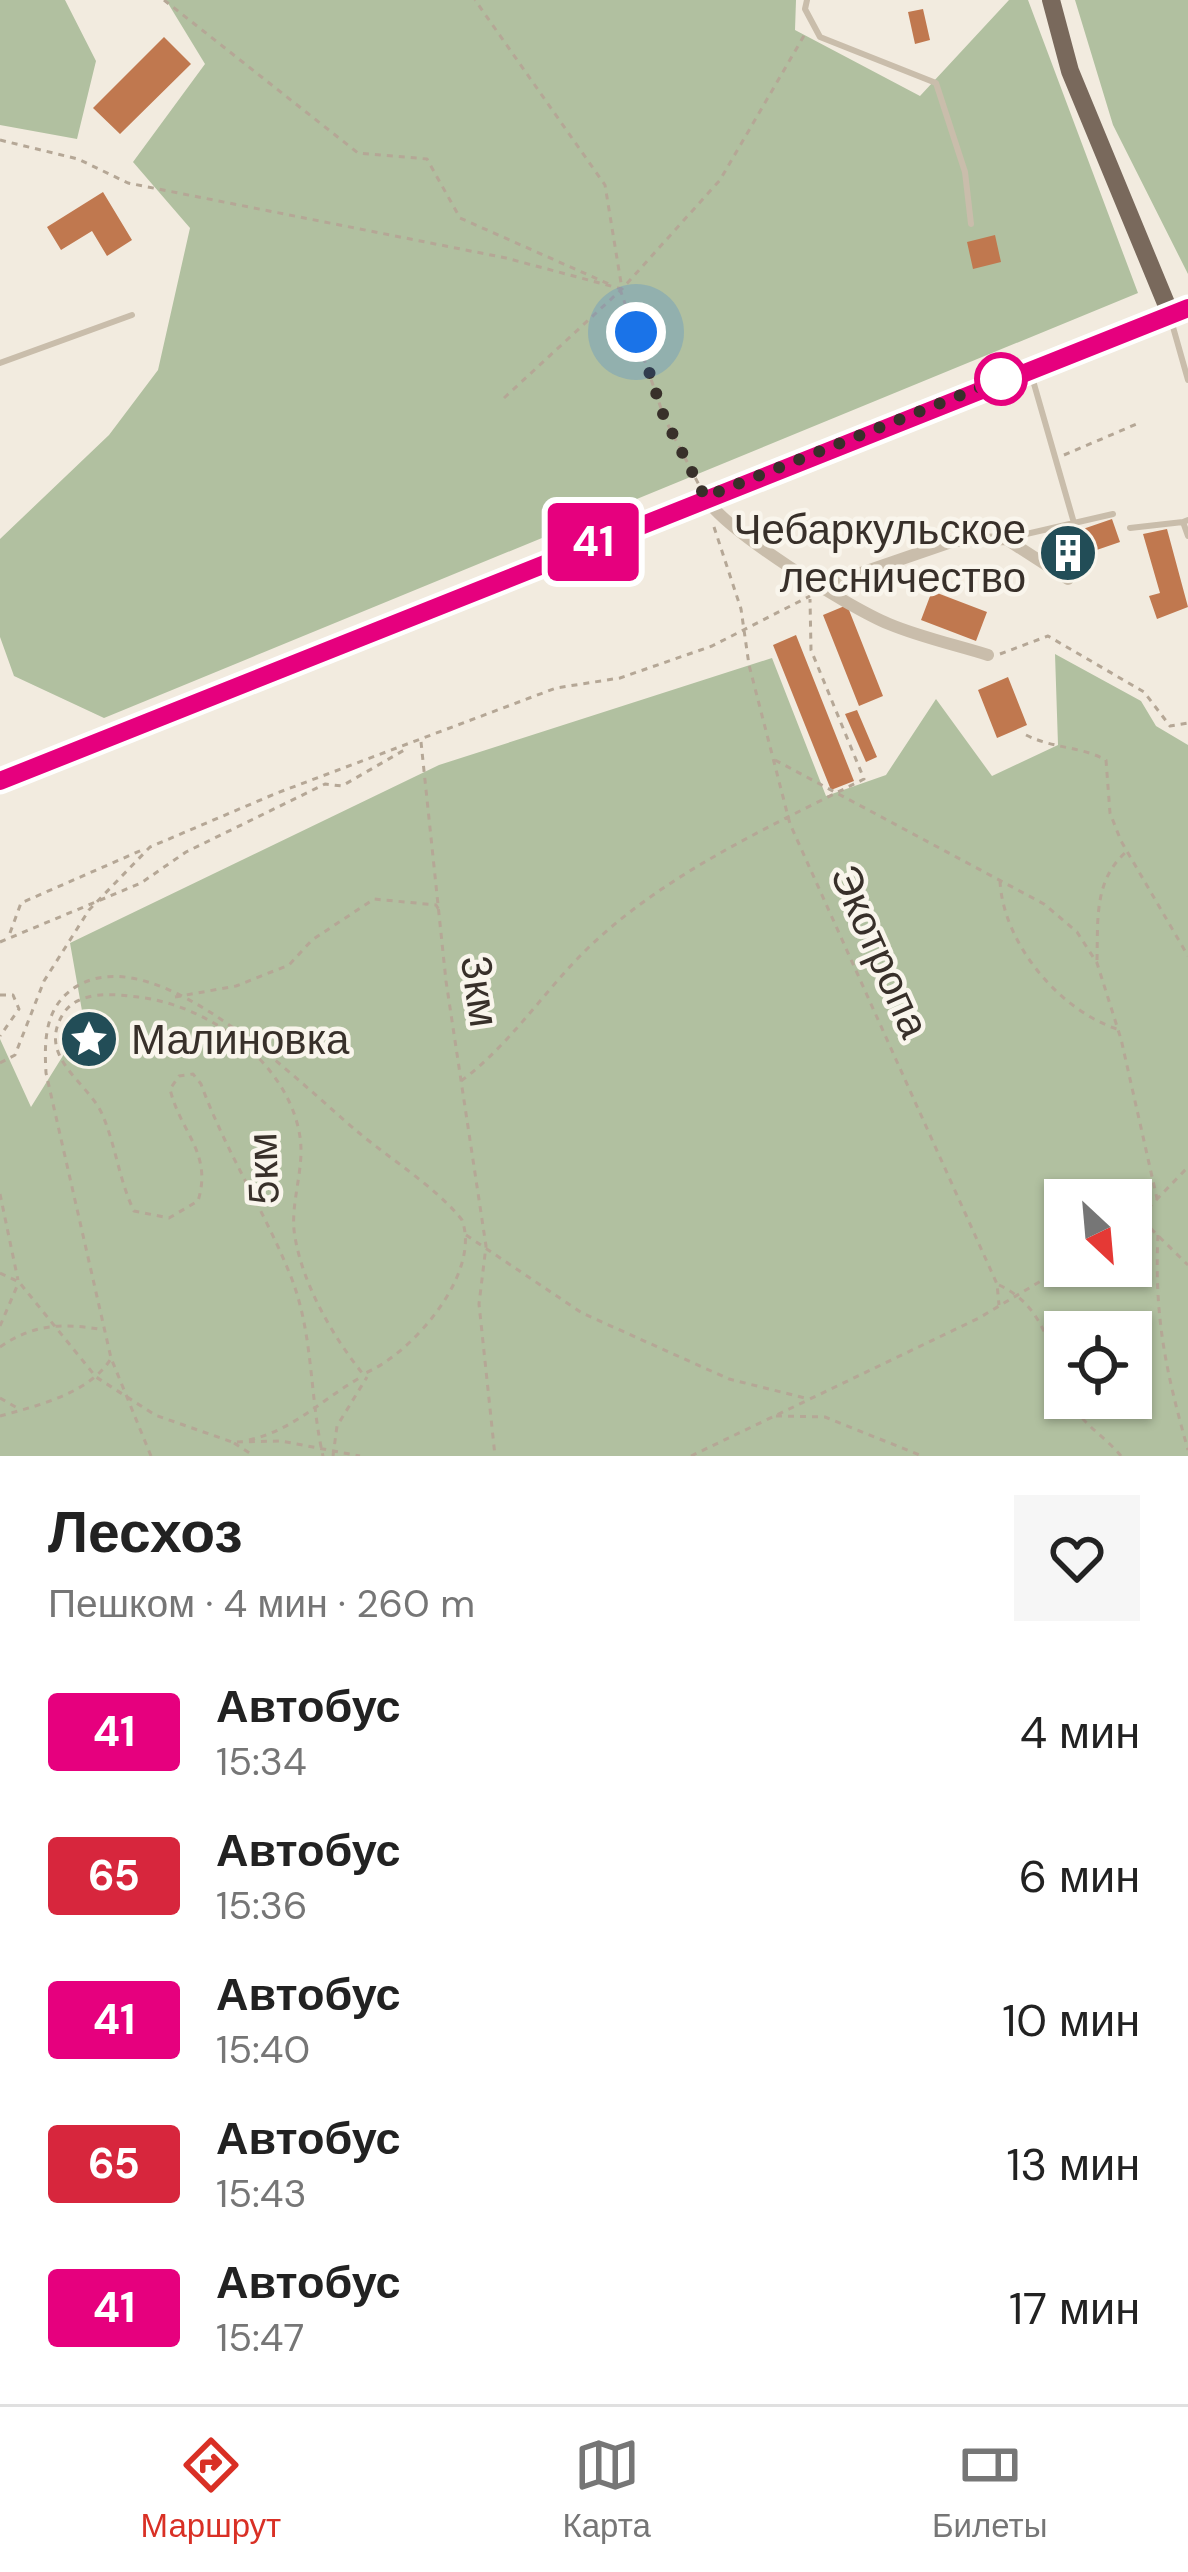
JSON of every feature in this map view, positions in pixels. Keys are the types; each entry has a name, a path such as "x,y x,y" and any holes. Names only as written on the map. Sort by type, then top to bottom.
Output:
{"main road":[{"path":"0,781 709,504 1179,310 1070,71 1051,0"}],"street":[{"path":"709,504 887,624 988,655"},
{"path":"826,585 955,541 1006,539 1069,579"}],"lane":[{"path":"807,0 820,37 936,83 965,172 971,224"},
{"path":"1179,310 1188,380"},
{"path":"0,363 132,315"},
{"path":"1030,368 1074,523"},
{"path":"1006,539 1113,514"},
{"path":"1130,528 1185,521 1188,536"}],"path":[{"path":"164,0 358,153 427,159 460,218 622,289"},
{"name":"Экотропа","path":"475,0 605,185 622,289 664,417 709,504 788,817 997,1284 999,1305"},
{"path":"504,398 622,289 720,180 812,22"},
{"path":"0,140 78,160 128,183 506,259 622,289"},
{"path":"1054,459 1139,423"},
{"path":"9,934 21,903 277,793 556,688 620,677 744,631 810,596 811,650 864,778 675,880 590,947 502,1051 461,1082"},
{"path":"988,655 1048,636 1144,692 1170,726 1188,723"},
{"path":"1026,735 1057,750 1090,752 1106,760 1110,813 1126,851 1188,956"},
{"path":"0,942 9,934 141,883 186,852 325,784 342,786 419,743"},
{"name":"3км","path":"419,743 486,1246 479,1304 495,1456"},
{"path":"774,760 1044,904 1077,932 1097,963 1119,1030 1158,1203"},
{"path":"0,1063 15,1055 44,981 98,900 150,847"},
{"path":"1097,963 1099,900 1108,868 1126,851"},
{"path":"1000,881 1001,910 1042,974 1091,1021 1119,1030"},
{"path":"175,997 236,986 289,964 312,940 374,899 436,905 440,912"},
{"path":"151,1456 111,1358 46,1073 46,1031 55,1004 76,986 95,978 136,980 207,1009 306,1081 352,1127 456,1213 466,1235 462,1265 429,1318 402,1350 311,1406 299,1422 279,1434 241,1442"},
{"path":"0,994 13,995 19,1009 0,1036"},
{"name":"5км","path":"311,1406 313,1384 300,1308 201,1084 193,1074 179,1076 170,1089 177,1115 194,1135 204,1178 199,1201 184,1214 151,1217 134,1210 121,1183 103,1112 60,1060 55,1039 69,1006 81,998 116,994 159,999 250,1047 281,1086 300,1136 295,1238 328,1325 363,1374"},
{"path":"1152,1208 1188,1167"},
{"path":"0,1194 19,1282 0,1326"},
{"path":"1152,1229 1188,1265"},
{"path":"466,1235 581,1313 729,1378 806,1399"},
{"path":"1158,1235 1154,1300 1161,1356 1188,1450"},
{"path":"0,1273 19,1282 96,1377 155,1414 232,1442 254,1456"},
{"path":"691,1456 1044,1279"},
{"path":"997,1284 1018,1294 1044,1326"},
{"path":"0,1347 34,1327 107,1330"},
{"path":"0,1416 96,1377 111,1358"},
{"path":"333,1453 337,1426 372,1371"},
{"path":"0,1398 22,1410"},
{"path":"311,1406 323,1456"},
{"path":"770,1416 825,1417 922,1456"},
{"path":"1079,1419 1121,1456"},
{"path":"232,1442 321,1447 359,1456"}],"green space":[{"path":"0,0 65,0 96,61 77,139 0,125"},
{"path":"166,0 796,0 795,30 920,96 1009,0 1028,0 1138,293 104,718 14,676 0,637 0,539 109,435 158,370 190,228 133,162 205,64"},
{"path":"1075,0 1188,0 1188,274 1113,125"},
{"path":"1055,654 1141,701 1156,726 1188,745 1188,1456 0,1456 0,1039 31,1107 84,1022 70,943 439,765 772,658 826,796 886,775 936,699 992,776 1058,745"}],"building":[{"path":"923,9 930,40 915,44 908,12"},
{"path":"164,37 191,64 120,134 93,108"},
{"path":"103,192 132,240 107,256 92,231 61,250 47,227"},
{"path":"995,235 1001,262 973,269 967,242"},
{"name":"Чебаркульское лесничество","path":"1112,519 1120,542 1053,565 1045,542"},
{"path":"1167,529 1188,607 1157,619 1149,596 1160,593 1143,534"},
{"path":"932,591 987,612 976,641 921,620"},
{"path":"847,605 883,696 859,706 823,615"},
{"path":"796,635 854,781 831,790 773,645"},
{"path":"1008,677 1027,725 997,738 978,690"},
{"path":"857,710 877,757 866,762 845,714"}],"bus line":[{"name":"41","path":"0,781 1115,332 1188,308"}],"place":[{"name":"Чебаркульское лесничество","path":"1068,553"},
{"name":"Малиновка","path":"89,1039"}],"route":[{"path":"636,332 664,417 705,497 1001,379"}]}
